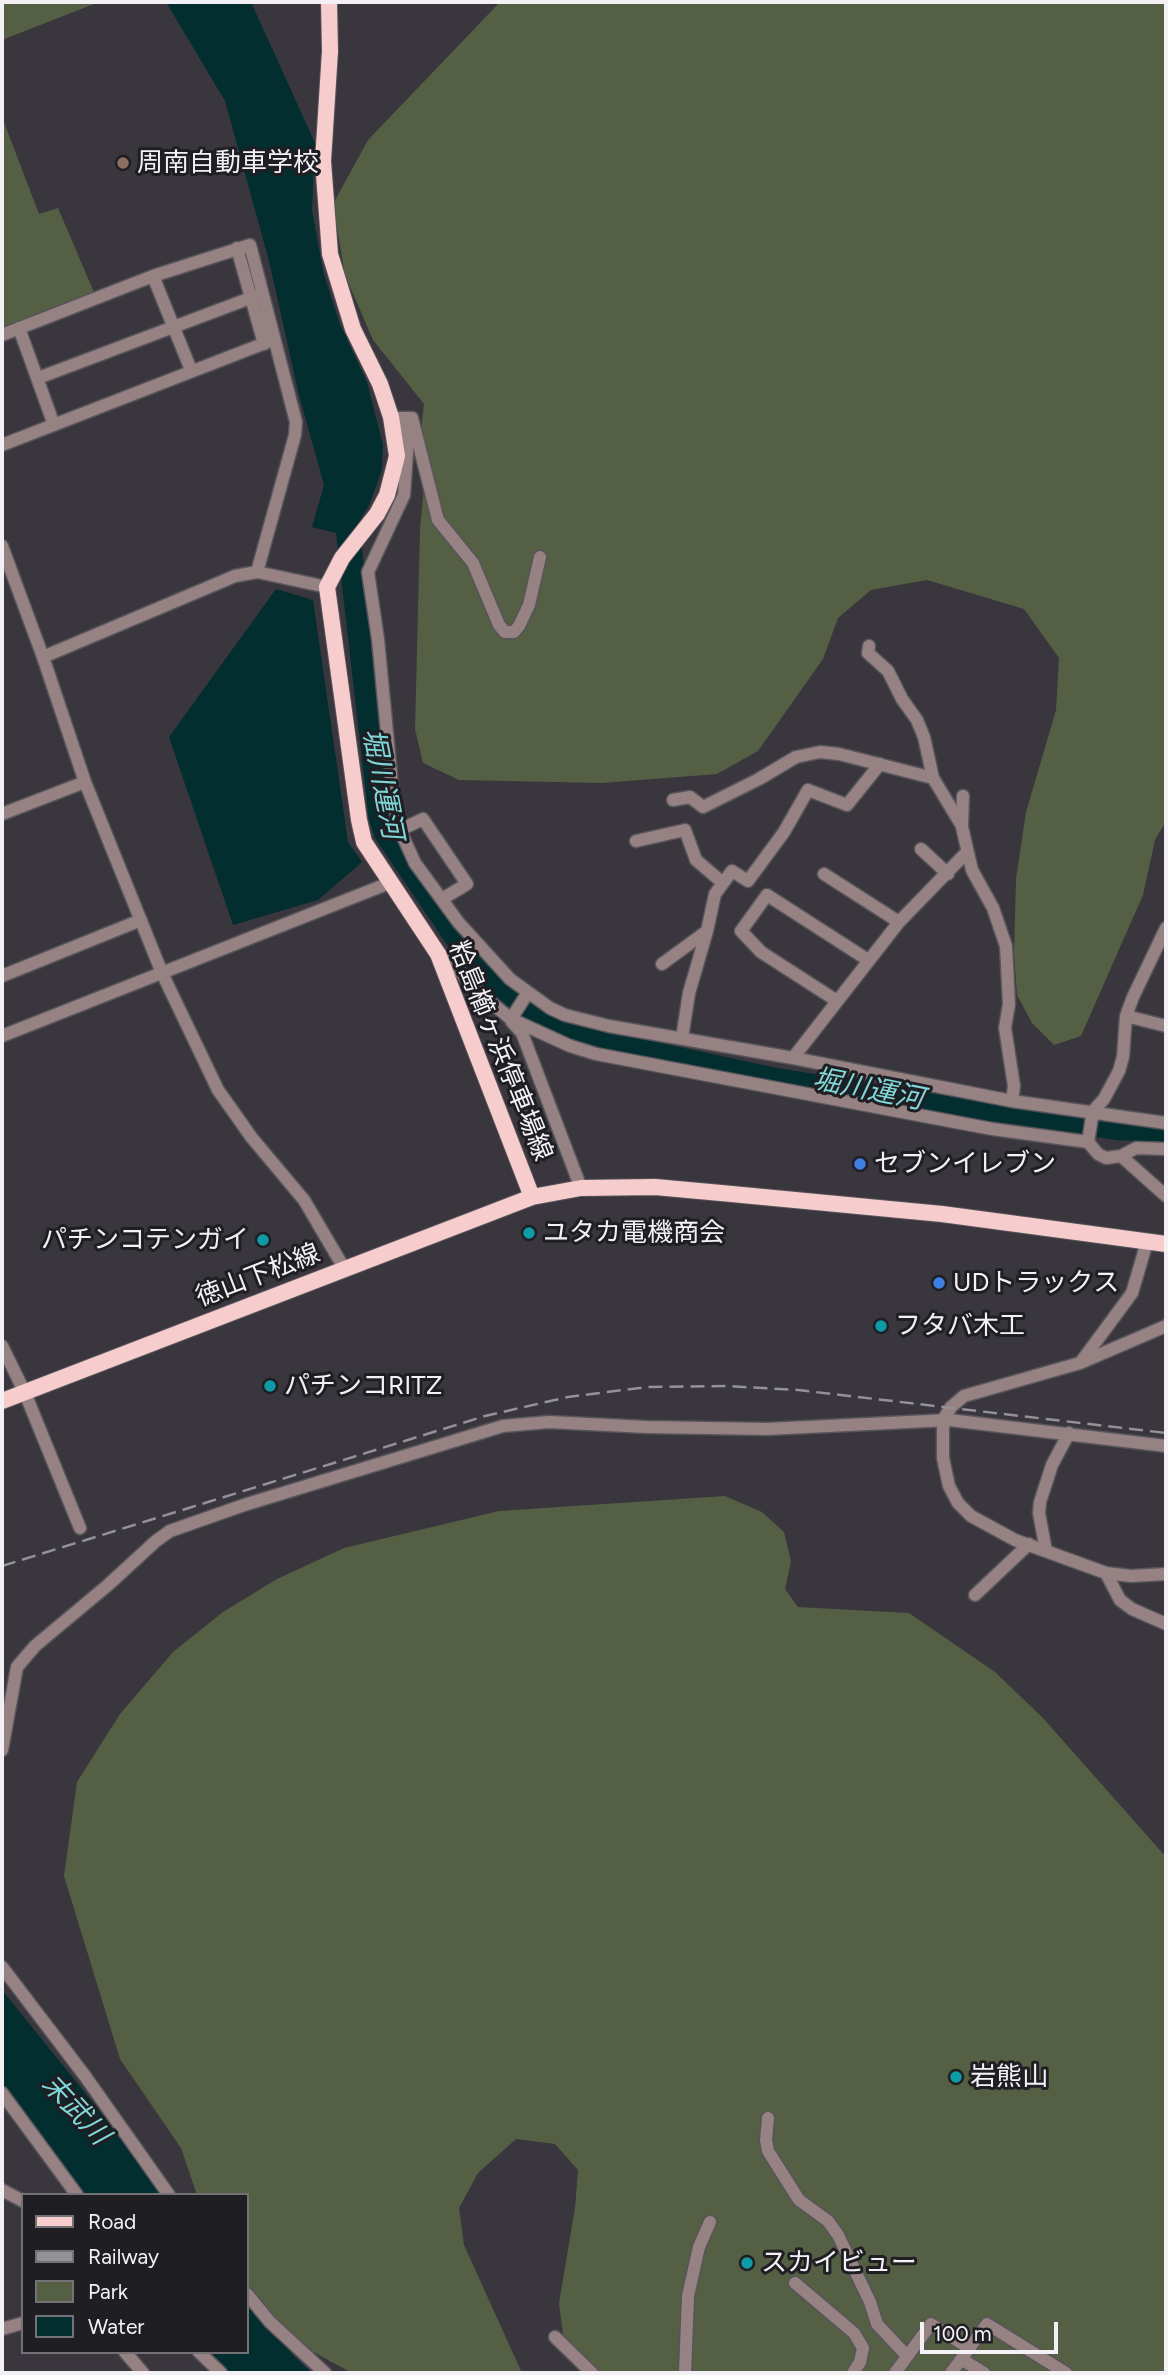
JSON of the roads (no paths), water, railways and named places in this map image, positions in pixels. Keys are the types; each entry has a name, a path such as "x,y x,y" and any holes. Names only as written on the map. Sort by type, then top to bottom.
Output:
{"main road":[{"path":"329,581 377,514 387,495 397,456 396,418 353,329 330,254 323,161 330,51 330,2"},
{"name":"粭島櫛ヶ浜停車場線","path":"329,581 364,842 438,954 532,1197 581,1188 656,1187 942,1214 1166,1244"},
{"name":"徳山下松線","path":"12,1398 532,1197"}],"street":[{"path":"2,335 153,276 250,245 256,296 296,422 295,435 257,572"},
{"path":"153,276 191,370"},
{"path":"38,378 256,296"},
{"path":"19,328 54,425"},
{"path":"2,446 191,370 269,342"},
{"path":"540,557 529,605 514,632 505,632 499,625 473,563 438,520 412,418 396,418 408,439 404,495 368,572 378,639 394,805 400,830 415,863 458,923 526,995 565,1015 609,1026 793,1058 1012,1101 1166,1123"},
{"path":"2,546 85,782 162,973 218,1090 252,1138 304,1200 344,1268"},
{"path":"43,657 236,576 257,572 329,581"},
{"path":"869,646 868,653 888,671 902,699 917,720 925,737 933,778 962,827"},
{"path":"673,800 690,797 703,807 796,757 820,752 839,754 933,778"},
{"path":"682,1038 689,993 715,894 732,871 748,881 784,832 808,790 847,805 880,764"},
{"path":"2,814 85,782"},
{"path":"963,796 962,827 975,880 993,908 1006,946 1009,1004 1005,1028 1014,1086 1012,1101"},
{"path":"400,830 423,819 467,884 442,899"},
{"path":"636,841 685,830 696,860 723,883"},
{"path":"921,849 948,874"},
{"path":"793,1058 899,922 967,852"},
{"path":"824,874 899,922"},
{"path":"2,1036 392,882"},
{"path":"837,1001 761,952 741,930 767,895 868,960"},
{"path":"2,976 141,920"},
{"path":"1166,928 1126,1016 1124,1049 1119,1071 1104,1099 1092,1114 1088,1140 1098,1154 1106,1158 1121,1156 1136,1147 1166,1149"},
{"path":"662,964 707,931"},
{"path":"438,954 445,956 484,998 535,1032 596,1054 992,1129 1088,1140"},
{"path":"512,1017 526,995"},
{"path":"1126,1016 1166,1026"},
{"path":"512,1017 522,1033 581,1188"},
{"path":"1121,1156 1166,1196"},
{"path":"1080,1363 1132,1293 1147,1242"},
{"path":"1166,1326 1080,1363 964,1396 951,1407 943,1420 943,1458 949,1486 958,1503 971,1516 994,1530 1106,1573 1131,1576 1166,1574"},
{"path":"2,1346 12,1398 80,1528"},
{"path":"2,1750 17,1667 34,1646 156,1541 187,1524 503,1426 549,1422 768,1429 943,1420 1069,1433 1166,1447"},
{"path":"1046,1551 1039,1513 1040,1502 1052,1465 1069,1433"},
{"path":"975,1595 1029,1544"},
{"path":"1106,1573 1120,1600 1132,1609 1166,1624"},
{"path":"2,1968 85,2076 168,2193"},
{"path":"2,2093 76,2193"},
{"path":"768,2118 768,2151 799,2200 828,2221 838,2235 870,2302 877,2324 907,2356"},
{"path":"2,2190 21,2200"},
{"path":"685,2373 689,2287 699,2247 710,2222"},
{"path":"795,2283 854,2333 863,2348 860,2362 853,2373"},
{"path":"248,2295 270,2322 325,2373"},
{"path":"2,2329 21,2324"},
{"path":"895,2373 931,2324 984,2373"},
{"path":"951,2373 987,2324 1066,2373"},
{"path":"555,2337 592,2373"},
{"path":"127,2354 143,2373"},
{"path":"201,2354 220,2373"}],"water":[{"name":"堀川運河","path":"166,2 251,2 315,143 312,210 323,271 339,322 367,382 383,445 382,470 369,505 359,522 389,809 460,933 479,956 530,1003 582,1026 772,1067 1098,1121 1166,1126 1166,1142 1116,1140 928,1112 588,1047 519,1015 476,980 452,952 375,838 369,820 336,533 312,527 324,485 299,395 269,261 225,101"},
{"path":"276,589 313,600 348,842 362,862 318,900 233,925 169,737"},
{"name":"末武川","path":"2,1990 119,2135 160,2193 82,2193 2,2090"},
{"path":"248,2304 312,2373 229,2373 208,2354 248,2354"}],"railway":[{"path":"2,1566 485,1416 568,1397 647,1387 726,1386 798,1390 1166,1433"}],"place":[{"name":"周南自動車学校","path":"123,163"},
{"name":"セブンイレブン","path":"860,1164"},
{"name":"ユタカ電機商会","path":"529,1233"},
{"name":"パチンコテンガイ","path":"263,1240"},
{"name":"UDトラックス","path":"939,1283"},
{"name":"フタバ木工","path":"881,1326"},
{"name":"パチンコRITZ","path":"270,1386"},
{"name":"岩熊山","path":"956,2077"},
{"name":"スカイビュー","path":"747,2263"}]}
